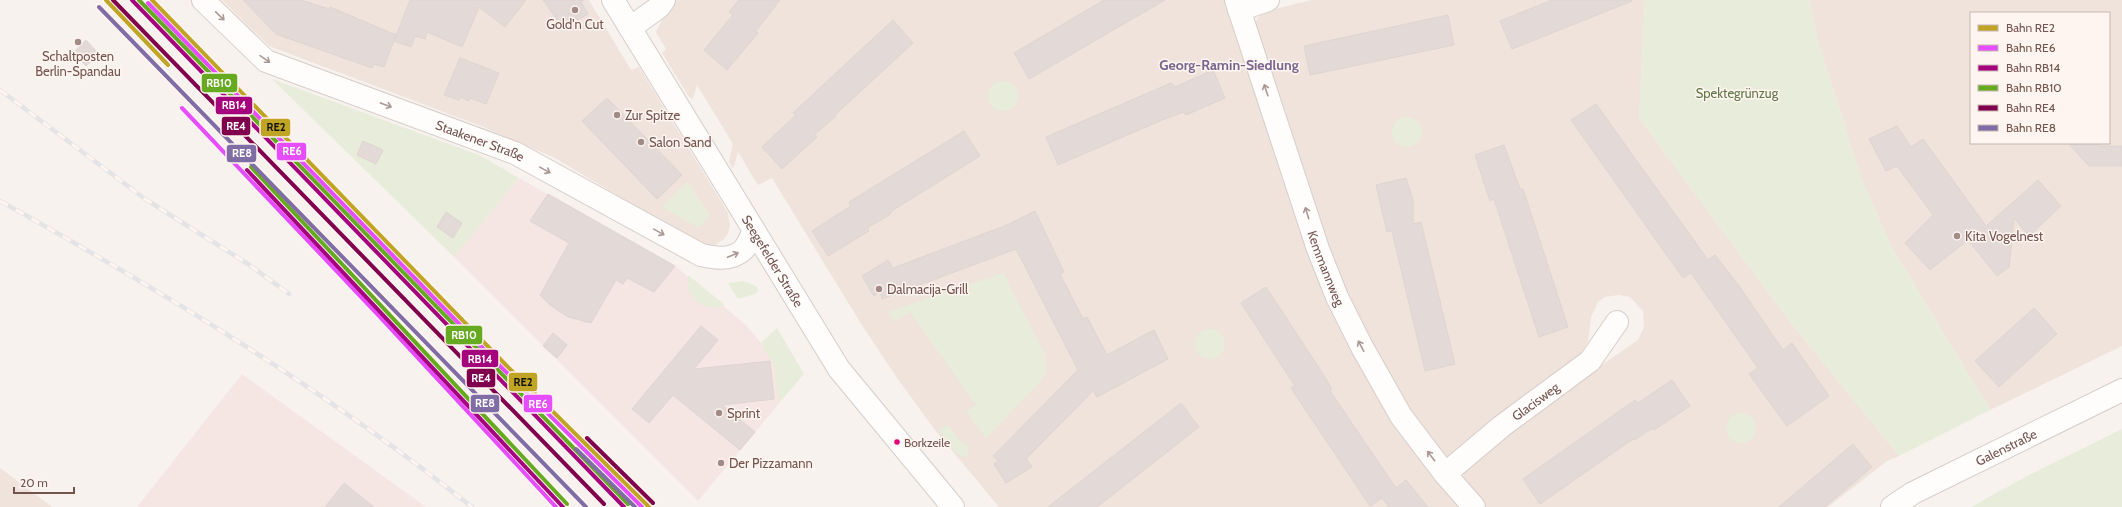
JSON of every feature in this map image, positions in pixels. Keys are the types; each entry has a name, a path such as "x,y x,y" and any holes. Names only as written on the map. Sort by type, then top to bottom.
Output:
{"street":[{"name":"Staakener Straße","path":"203,0 266,61 515,153 700,255 718,258 730,257 743,250 754,231"},
{"name":"Seegefelder Straße","path":"613,0 839,369 953,507"},
{"path":"630,28 659,7 664,0"},
{"path":"1238,5 1268,0"},
{"name":"Kemmannweg","path":"1238,5 1318,249 1337,297 1362,347 1401,416 1445,474 1474,507"},
{"name":"Glacisweg","path":"1445,474 1502,426 1590,361 1617,322"},
{"name":"Galenstraße","path":"1892,507 1913,493 2122,390"}],"shaded area":[{"path":"222,0 589,0 631,70 639,67 728,213 730,226 728,233 724,239 714,246 707,247 700,245 555,158 481,126 269,46"},
{"path":"677,0 1225,0 1293,198 1462,507 999,507 935,430 895,375 860,322 772,178 758,185 738,152 733,169 729,162 733,144 697,85 693,99 689,97 662,53 666,49 656,32 662,20"},
{"path":"1312,0 1645,0 1639,118 1788,319 1899,456 1887,461 1828,507 1485,507 1463,482 1464,471 1567,389 1638,340 1644,327 1643,311 1630,297 1619,295 1605,297 1598,302 1591,317 1588,341 1580,355 1453,455 1447,456 1441,453 1418,423 1379,363 1339,277 1255,24 1258,17 1263,12"},
{"path":"1809,0 2122,0 2122,346 1990,410 1891,246 1861,178 1818,41"},
{"path":"519,178 675,266 745,324 780,365 781,401 698,501 454,257"},
{"path":"242,374 426,507 137,507"},
{"path":"0,468 52,507 0,507"}],"green space":[{"name":"Spektegrünzug","path":"1645,0 1809,0 1818,41 1861,178 1891,246 1990,410 1899,456 1788,319 1639,118"},
{"path":"272,79 479,155 519,178 454,257"},
{"path":"1003,81 1014,85 1018,96 1014,107 1003,111 992,107 988,96 992,85"},
{"path":"1407,117 1418,121 1422,132 1418,143 1407,147 1396,143 1392,132 1396,121"},
{"path":"687,182 710,215 699,228 662,207"},
{"path":"1003,273 1045,355 1046,371 1040,382 986,438 966,411 976,405 910,312 895,322 888,312"},
{"path":"688,275 725,305 709,307 697,302 689,291"},
{"path":"745,281 757,287 758,291 755,294 738,299 728,283"},
{"path":"777,328 804,374 779,403 774,363 762,347 764,346 761,343"},
{"path":"1210,329 1221,333 1225,344 1221,355 1210,359 1199,355 1195,344 1199,333"},
{"path":"1741,413 1752,417 1756,428 1752,439 1741,443 1730,439 1726,428 1730,417"},
{"path":"948,425 962,443 969,445 968,458 956,453 939,430"},
{"path":"2122,429 2122,507 1971,507 2029,475"}],"building":[{"path":"243,0 301,0 329,9 330,7 396,35 384,67 374,64 372,68 276,34"},
{"path":"410,0 526,0 505,27 479,7 462,47 427,32 425,39 415,36 411,47 394,41"},
{"path":"543,0 584,0 581,2 588,14 563,28"},
{"path":"739,0 780,0 756,31 758,33 727,70 704,50 733,15 729,12"},
{"path":"1104,0 1165,0 1029,79 1014,53"},
{"path":"1552,0 1632,1 1512,49 1500,21"},
{"path":"1448,15 1454,45 1310,75 1304,46"},
{"path":"893,20 913,43 815,134 817,137 782,169 762,147 796,115 793,113"},
{"path":"86,40 99,54 86,66 73,53"},
{"path":"460,58 499,73 486,104 470,98 469,101 460,97 459,100 444,95"},
{"path":"1213,70 1225,98 1186,115 1184,112 1162,120 1058,165 1046,137 1171,83 1175,87"},
{"path":"607,98 682,175 657,199 582,121"},
{"path":"1596,104 1708,260 1715,255 1739,286 1783,350 1792,343 1829,396 1787,426 1749,374 1758,368 1691,273 1683,278 1571,120"},
{"path":"1897,126 1911,147 1923,139 1986,226 2038,180 2061,206 2029,236 2014,218 2009,267 1997,276 1968,240 1930,270 1905,243 1933,215 1897,166 1886,171 1869,139"},
{"path":"964,131 980,156 890,212 891,214 867,228 869,231 828,256 812,231 851,206 849,202"},
{"path":"363,141 383,150 376,164 357,155"},
{"path":"2069,144 2122,146 2122,166 2089,166"},
{"path":"1504,145 1520,189 1523,189 1568,327 1539,337 1494,199 1490,201 1475,155"},
{"path":"1406,178 1413,200 1413,224 1421,222 1455,364 1425,371 1392,231 1387,232 1376,185"},
{"path":"548,194 675,266 654,292 627,278 623,284 616,280 591,323 568,317 550,305 540,295 569,243 530,221"},
{"path":"1035,211 1064,272 1060,274 1083,319 1087,317 1107,355 1154,330 1168,359 1097,397 1093,391 1026,459 1032,467 1006,483 994,464 999,461 993,456 1078,370 1016,249 882,299 880,291 874,296 862,276 888,260 893,268 1007,225"},
{"path":"446,212 462,223 453,238 437,227"},
{"path":"1266,287 1321,371 1332,389 1330,391 1396,488 1406,480 1428,507 1389,507 1382,498 1370,506 1291,388 1295,386 1241,303"},
{"path":"2034,308 2057,334 1999,387 1975,361"},
{"path":"701,326 718,340 694,369 770,361 774,399 722,405 755,432 740,450 673,395 649,423 632,409"},
{"path":"553,333 567,345 557,358 543,346"},
{"path":"1672,380 1690,406 1654,430 1653,428 1634,440 1633,439 1540,504 1523,479 1635,400 1638,403"},
{"path":"1181,403 1199,427 1097,507 1048,507"},
{"path":"1853,444 1872,467 1825,507 1779,507"},
{"path":"344,483 374,507 325,507"}],"railway":[{"path":"0,90 145,199 248,264 289,294"},
{"path":"0,201 183,307 242,344 359,423 472,507"}],"rail line":[{"name":"RE2","path":"106,0 168,65"},
{"name":"RE4","path":"113,0 604,504"},
{"name":"RB14","path":"132,0 624,507"},
{"name":"RB10","path":"139,0 628,504"},
{"name":"RE2","path":"152,0 504,363 649,507"},
{"name":"RE6","path":"148,3 500,366 642,507"},
{"name":"RE8","path":"99,7 586,507"},
{"name":"RE6","path":"182,108 381,318 556,507"},
{"name":"RB10","path":"251,167 567,504"},
{"name":"RB14","path":"247,170 563,507"},
{"name":"RE4","path":"587,438 653,503"},
{"name":"RE8","path":"576,449 635,507"}],"place":[{"name":"Gold'n Cut","path":"575,10"},
{"name":"Schaltposten Berlin-Spandau","path":"78,42"},
{"name":"Zur Spitze","path":"617,115"},
{"name":"Salon Sand","path":"641,142"},
{"name":"Kita Vogelnest","path":"1957,236"},
{"name":"Dalmacija-Grill","path":"879,289"},
{"name":"Sprint","path":"719,413"},
{"name":"Borkzeile","path":"897,442"},
{"name":"Der Pizzamann","path":"721,463"}],"district":[{"name":"Georg-Ramin-Siedlung","path":"1229,65"}]}
